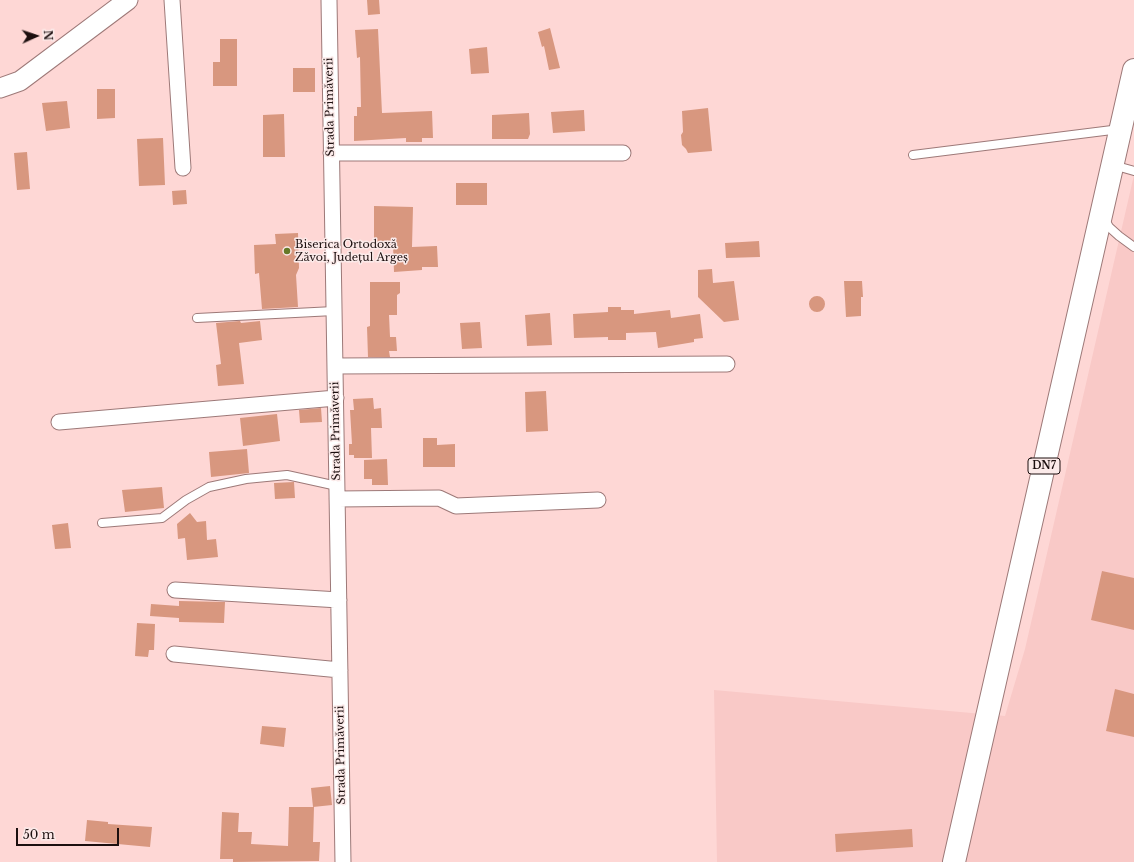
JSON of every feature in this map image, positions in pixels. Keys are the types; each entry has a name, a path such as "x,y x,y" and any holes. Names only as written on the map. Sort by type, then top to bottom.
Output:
{"main road":[{"name":"DN7","path":"954,862 1112,165 1126,119 1134,70"}],"street":[{"path":"0,88 20,81 26,77 128,0"},
{"path":"172,0 183,168"},
{"name":"Strada Primăverii","path":"329,0 343,862"},
{"path":"331,153 623,153"},
{"path":"336,366 727,364"},
{"path":"59,422 336,398"},
{"path":"337,493 439,498 456,506 598,500"},
{"path":"175,590 339,600"},
{"path":"174,654 340,670"}],"lane":[{"path":"913,155 1126,119"},
{"path":"1112,165 1134,172"},
{"path":"1101,214 1109,227 1118,236 1134,247"},
{"path":"197,318 334,312"},
{"path":"102,523 162,518 186,500 209,487 246,479 287,475 337,493"}],"shaded area":[{"path":"1134,175 1134,862 717,862 714,690 1005,716 1025,649"}],"building":[{"path":"367,0 379,0 380,14 368,15"},
{"path":"550,28 560,68 549,70 544,46 542,47 538,32"},
{"path":"378,29 382,113 432,111 433,138 422,138 422,142 406,142 406,138 354,141 354,116 357,116 357,107 361,107 360,57 357,58 355,30"},
{"path":"220,39 237,39 237,86 213,86 213,62 220,62"},
{"path":"487,47 489,73 471,74 469,49"},
{"path":"293,68 315,68 315,92 293,92"},
{"path":"97,89 115,89 115,118 97,119"},
{"path":"67,101 70,128 46,131 42,103"},
{"path":"708,108 712,151 688,153 682,145 682,111"},
{"path":"584,110 585,131 553,133 551,112"},
{"path":"529,113 530,134 528,139 492,139 492,115"},
{"path":"284,114 285,157 263,157 263,115"},
{"path":"163,138 165,185 139,186 137,139"},
{"path":"27,152 30,189 17,190 14,153"},
{"path":"456,183 487,183 487,205 456,205"},
{"path":"186,190 187,204 173,205 172,191"},
{"path":"374,206 413,207 412,247 437,246 438,267 422,267 422,270 394,272 393,245 374,245"},
{"path":"298,233 299,268 296,275 298,307 262,309 259,273 255,274 254,245 276,244 275,234"},
{"path":"759,241 760,257 726,258 725,243"},
{"path":"712,269 713,283 734,281 739,320 724,322 698,297 698,270"},
{"path":"844,281 862,281 863,297 861,297 861,316 846,317"},
{"path":"370,282 400,282 400,293 397,295 397,315 389,315 390,337 396,337 397,351 389,351 390,357 368,357 367,327 370,326"},
{"path":"817,296 823,298 825,304 823,310 817,312 811,310 809,304 811,298"},
{"path":"608,307 621,307 621,310 634,310 634,314 670,310 671,318 700,314 703,338 694,339 694,342 658,348 656,332 626,333 626,340 608,340 608,337 574,338 573,314 608,312"},
{"path":"550,313 552,345 527,346 525,315"},
{"path":"240,321 241,323 260,321 262,340 239,343 244,384 218,386 216,365 221,364 216,323"},
{"path":"480,322 482,348 462,349 460,323"},
{"path":"546,391 548,431 526,432 525,392"},
{"path":"373,398 374,409 381,408 382,428 371,428 372,458 354,458 354,455 349,455 349,444 352,444 350,410 354,410 353,399"},
{"path":"321,408 322,422 300,423 299,410"},
{"path":"277,414 280,441 243,446 240,418"},
{"path":"423,438 437,438 437,445 455,444 455,467 423,467"},
{"path":"247,449 249,473 211,477 209,452"},
{"path":"387,459 388,485 372,485 372,479 364,479 364,460"},
{"path":"294,482 295,498 275,499 274,483"},
{"path":"162,487 164,508 125,512 122,490"},
{"path":"190,513 197,522 206,521 207,540 216,539 218,557 187,560 185,538 178,539 177,524"},
{"path":"68,523 71,548 55,549 52,525"},
{"path":"1102,571 1134,578 1134,630 1091,620"},
{"path":"179,601 225,602 224,623 179,622 179,618 150,616 151,604 179,606"},
{"path":"137,623 155,624 154,650 149,650 148,657 135,656"},
{"path":"1115,689 1134,694 1134,737 1106,731"},
{"path":"262,726 286,728 284,747 260,744"},
{"path":"330,786 332,805 313,807 311,788"},
{"path":"289,807 314,807 313,842 320,842 319,861 233,862 233,859 220,859 222,812 239,813 238,832 252,832 251,844 288,846"},
{"path":"87,820 108,822 108,824 152,827 150,847 85,841"},
{"path":"912,829 913,847 836,852 835,834"}],"place":[{"name":"Biserica Ortodoxă Zăvoi, Județul Argeș","path":"287,251"}]}
